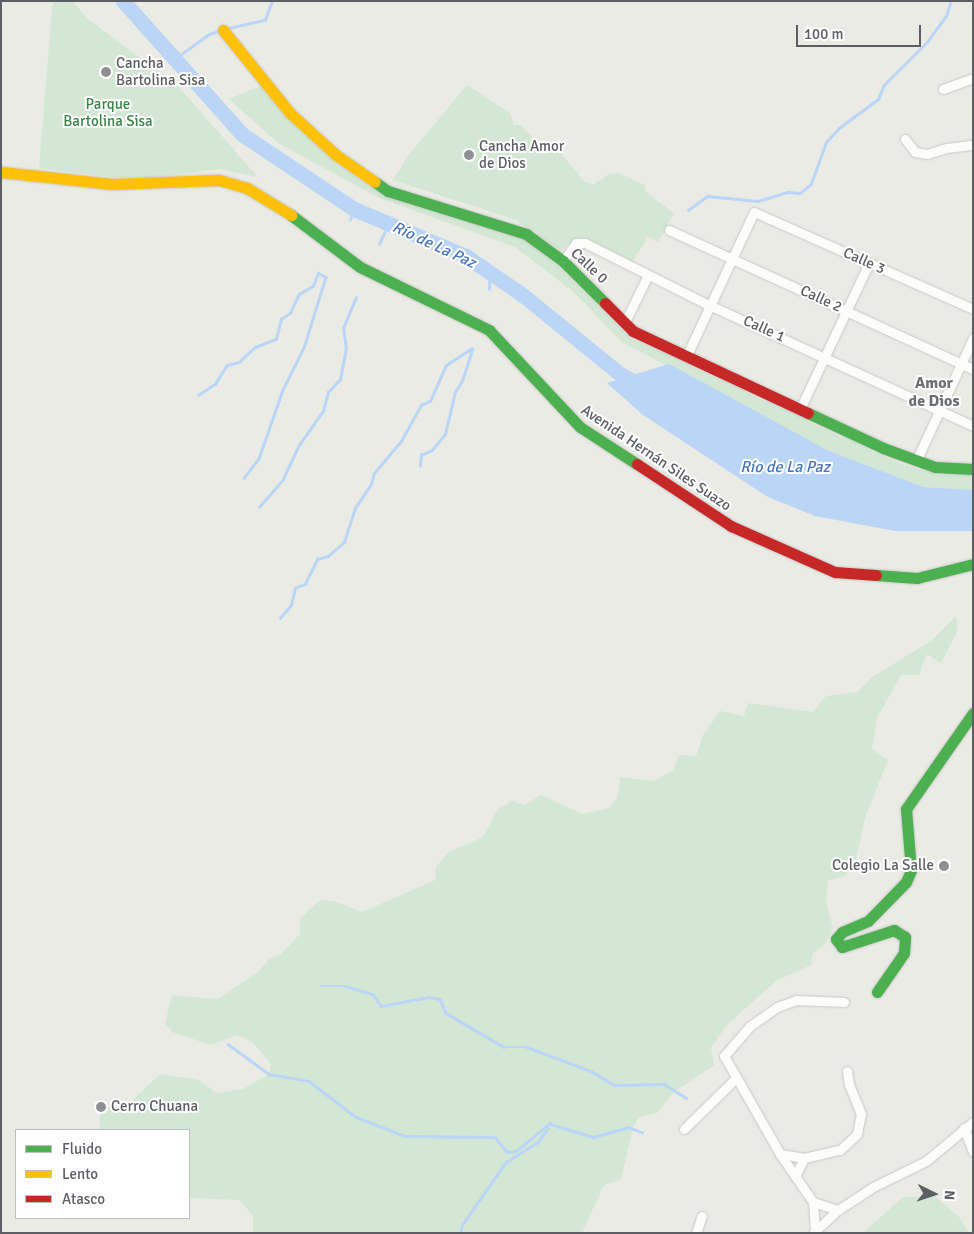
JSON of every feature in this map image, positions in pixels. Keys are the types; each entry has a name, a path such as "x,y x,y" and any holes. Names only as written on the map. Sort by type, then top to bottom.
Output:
{"street":[{"name":"Calle 0","path":"223,30 229,41 290,113 365,177 388,191 512,227 563,261 633,331 686,357 916,461 935,467 973,469"},
{"path":"943,89 973,78"},
{"path":"905,139 915,152 927,154 947,148 973,146"},
{"name":"Avenida Hernán Siles Suazo","path":"1,172 111,184 219,180 247,188 279,206 360,267 489,330 580,427 731,526 811,564 844,574 917,578 973,564"},
{"name":"Calle 3","path":"732,258 754,212 973,309"},
{"name":"Calle 2","path":"669,230 973,369"},
{"name":"Calle 1","path":"563,261 576,243 585,243 709,305 825,356 973,426"},
{"path":"686,357 732,258"},
{"path":"800,409 869,263"},
{"path":"626,322 648,275"},
{"path":"916,461 973,338"},
{"path":"877,992 904,953 904,937 894,930 842,947 836,939 842,932 868,921 906,882 911,870 906,809 973,713"},
{"path":"814,1232 813,1202 780,1154 735,1079 725,1062 725,1053 764,1016 796,1000 844,1002"},
{"path":"780,1154 804,1158 840,1150 857,1134 861,1114 849,1085 847,1071"},
{"path":"684,1129 735,1079"},
{"path":"814,1232 838,1210 873,1187 926,1161 973,1122"},
{"path":"964,1128 973,1151"},
{"path":"795,1176 804,1158"},
{"path":"813,1202 838,1210"},
{"path":"696,1233 702,1216"}],"green space":[{"name":"Parque Bartolina Sisa","path":"55,1 72,1 88,19 177,85 258,177 219,169 158,177 110,177 39,168 52,8"},
{"path":"467,85 510,113 514,125 521,125 535,140 558,150 584,181 593,185 609,174 618,173 645,185 646,192 674,213 658,242 648,237 632,262 585,238 573,240 559,252 516,220 393,180 408,156"},
{"path":"260,86 336,163 371,187 521,238 562,268 631,339 688,362 692,367 731,384 742,386 744,391 765,402 777,400 805,416 807,421 843,438 850,437 859,445 900,464 939,475 973,473 973,490 923,487 827,450 622,342 572,291 515,247 379,198 278,143 229,99"},
{"path":"956,616 958,630 941,663 927,654 919,675 901,675 877,718 872,749 888,760 866,815 855,862 844,877 828,880 826,903 833,928 826,943 813,953 811,965 776,981 726,1026 711,1048 714,1065 674,1092 657,1113 639,1117 633,1127 621,1180 604,1185 582,1233 253,1233 253,1216 240,1200 190,1198 190,1129 99,1129 101,1107 126,1107 160,1074 199,1080 217,1093 243,1089 269,1074 271,1064 252,1042 237,1035 211,1045 172,1032 165,1024 172,995 218,999 259,971 268,960 281,954 300,934 300,919 320,900 334,901 362,912 435,880 436,867 449,852 483,837 498,809 512,801 525,805 541,795 583,814 609,808 617,798 620,777 654,781 673,770 679,755 696,756 703,735 720,711 744,716 748,703 813,712 826,696 857,692 871,678 932,640"},
{"path":"935,1196 960,1218 969,1233 863,1233 903,1197"}],"water":[{"name":"Río de La Paz","path":"669,364 827,450 923,487 973,490 973,531 895,531 815,516 768,497 643,415 607,383"}],"waterway":[{"name":"Río de La Paz","path":"123,1 243,135 354,209 466,256 524,296 620,374 644,387"},
{"path":"229,28 265,20 272,1"},
{"path":"688,210 707,196 758,201 788,192 800,193 811,184 826,142 839,128 878,99 884,85 927,42 946,16 951,1"},
{"path":"173,60 209,34 219,31"},
{"path":"350,220 354,209"},
{"path":"379,244 389,223"},
{"path":"489,289 490,272"},
{"path":"198,395 215,384 227,365 239,362 255,347 276,339 281,319 290,313 299,294 313,286 318,273 326,277 304,348 283,390 259,459 244,478"},
{"path":"259,507 283,479 299,445 323,411 328,392 340,379 346,349 343,328 356,298"},
{"path":"280,618 291,605 295,588 305,584 317,559 328,556 344,542 355,508 371,484 374,473 401,441 421,405 430,401 446,365 472,348"},
{"path":"420,466 421,455 432,450 445,434 455,392 462,381 472,350"},
{"path":"321,986 346,986 373,994 381,1006 428,997 440,999 446,1013 504,1047 527,1047 591,1071 614,1085 664,1084 686,1098"},
{"path":"228,1044 269,1074 309,1081 356,1117 405,1136 495,1137 507,1152 516,1151 550,1123"},
{"path":"550,1124 594,1137 628,1127 642,1132"},
{"path":"460,1233 462,1225 506,1162 538,1142 547,1129"}],"traffic: fast":[{"path":"375,182 388,191 526,234 563,261 605,303"},
{"path":"291,215 360,267 489,330 580,427 637,464"},
{"path":"808,413 883,448 935,467 973,469"},
{"path":"876,575 917,578 973,564"},
{"path":"877,992 904,953 905,937 894,930 842,947 836,939 842,932 868,921 906,882 911,870 906,809 973,713"}],"traffic: slow":[{"path":"223,30 290,113 336,155 375,182"},
{"path":"1,172 111,184 219,180 247,188 291,215"}],"traffic: jam":[{"path":"605,303 633,331 808,413"},
{"path":"637,464 731,526 835,572 876,575"}],"place":[{"name":"Cancha Bartolina Sisa","path":"106,72"},
{"name":"Cancha Amor de Dios","path":"469,155"},
{"name":"Colegio La Salle","path":"944,866"},
{"name":"Cerro Chuana","path":"101,1107"}],"district":[{"name":"Amor de Dios","path":"934,392"}]}
